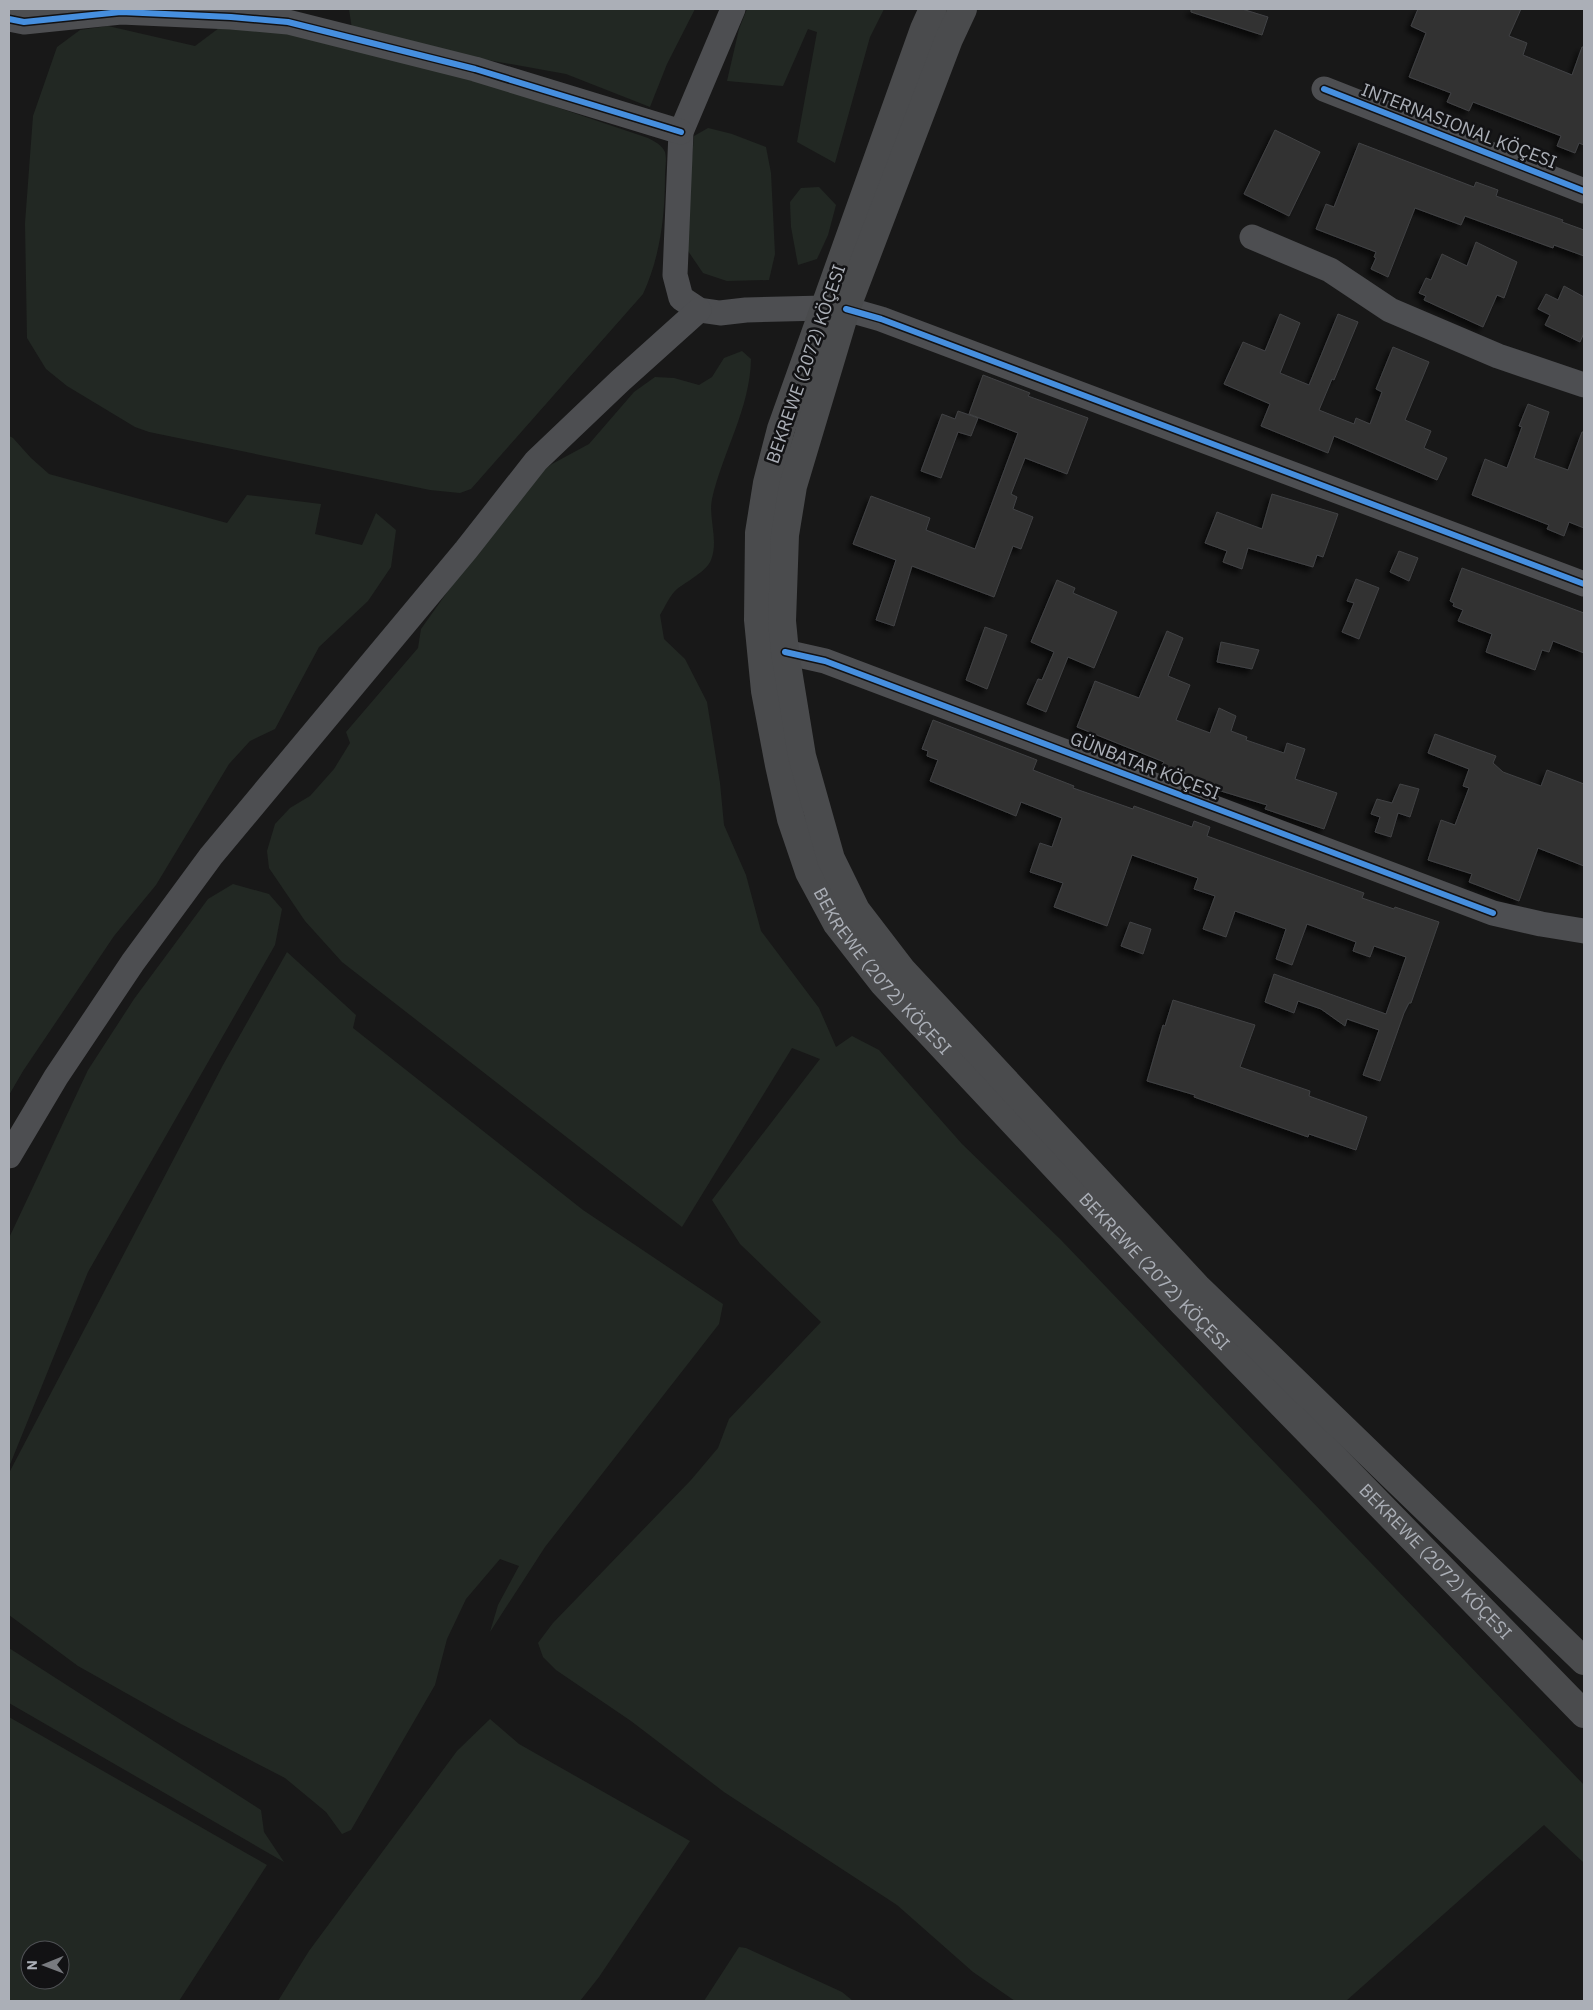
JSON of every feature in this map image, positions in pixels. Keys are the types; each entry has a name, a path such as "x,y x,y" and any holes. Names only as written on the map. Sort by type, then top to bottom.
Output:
{"main road":[{"name":"BEKREWE (2072) KÖÇESI","path":"933,9 924,29 835,309 793,486 785,535 782,621 785,652 802,756 831,859 856,910 902,970 1197,1287 1584,1661"},
{"name":"BEKREWE (2072) KÖÇESI","path":"963,9 835,309 781,429 767,483 759,533 758,620 765,691 789,810 808,872 837,924 883,983 1183,1303 1584,1714"}],"street":[{"path":"733,9 681,132 675,275 681,298 699,310 720,313 746,310 835,309 881,319 1584,584"},
{"path":"9,19 24,22 121,12 231,17 288,22 475,69 681,132"},
{"name":"INTERNASIONAL KÖÇESI","path":"1324,89 1584,192"},
{"path":"1252,237 1330,270 1390,310 1498,356 1584,385"},
{"path":"9,1156 56,1077 134,962 211,856 466,550 536,461 620,381 699,310"},
{"name":"GÜNBATAR KÖÇESI","path":"785,652 825,661 1493,912 1540,924 1584,931"}],"shaded area":[{"path":"349,9 695,9 667,64 650,107 566,74 471,57 352,29"},
{"path":"747,9 884,9 870,37 835,163 797,142 817,32 808,29 783,86 727,81 739,29"},
{"path":"223,25 256,26 473,79 648,138 660,145 664,150 666,161 664,207 660,236 654,266 643,294 471,489 460,493 430,490 149,432 135,427 67,386 46,369 27,338 25,223 33,116 57,47 80,30 108,26 195,46"},
{"path":"708,128 732,134 766,147 771,173 775,254 769,280 727,281 703,273 688,251 686,226 694,136"},
{"path":"819,187 836,205 828,235 817,259 798,265 791,227 790,202 801,188"},
{"path":"742,351 751,359 749,377 741,413 712,499 711,514 714,545 711,560 701,572 674,592 660,615 664,639 685,659 707,702 720,783 724,825 746,875 761,931 819,1008 836,1047 852,1036 879,1050 962,1144 1061,1240 1584,1785 1584,1863 1544,1825 1346,2001 1015,2001 973,1972 897,1905 724,1792 631,1721 556,1670 543,1657 538,1643 553,1623 691,1480 718,1448 729,1419 821,1322 740,1244 712,1200 820,1059 792,1048 682,1227 342,962 305,921 269,868 267,851 275,824 290,808 310,796 334,769 350,743 346,732 418,648 421,629 470,560 533,478 552,464 589,444 634,392 655,377 674,378 699,385 712,377 724,358"},
{"path":"9,436 49,474 227,523 247,495 321,504 315,534 362,545 376,513 396,530 391,567 368,601 319,647 275,729 250,741 229,764 156,885 114,936 23,1071 9,1095"},
{"path":"233,884 269,894 282,909 275,945 88,1272 9,1467 9,1238 88,1070 134,999 208,899"},
{"path":"287,952 356,1015 353,1028 583,1210 723,1304 719,1324 545,1547 490,1632 498,1605 519,1566 500,1559 466,1599 447,1639 435,1685 351,1830 342,1834 326,1812 285,1778 181,1724 78,1666 9,1615 9,1473 223,1065"},
{"path":"9,1648 261,1810 264,1832 284,1862 9,1703"},
{"path":"9,1717 267,1865 179,2001 9,2001"},
{"path":"490,1719 519,1744 690,1841 599,1977 580,2001 278,2001 309,1951 457,1751"},
{"path":"739,1947 746,1948 842,1992 853,2001 704,2001"}],"building":[{"path":"1191,9 1242,9 1268,17 1262,35 1191,12"},
{"path":"1418,9 1521,9 1509,36 1527,43 1523,55 1572,75 1582,47 1584,47 1584,145 1579,143 1575,153 1557,146 1561,136 1473,102 1469,111 1447,102 1451,93 1409,77 1426,33 1411,26"},
{"path":"1275,130 1320,152 1289,216 1244,194"},
{"path":"1359,143 1474,187 1476,182 1498,190 1496,196 1563,220 1562,222 1584,230 1584,256 1554,245 1553,248 1465,216 1461,225 1415,208 1388,277 1371,269 1376,258 1374,257 1376,252 1316,229 1326,204 1334,207"},
{"path":"1476,242 1517,262 1504,298 1497,295 1483,327 1424,300 1426,296 1419,293 1426,278 1431,280 1442,254 1467,266"},
{"path":"1564,286 1584,297 1584,333 1580,342 1545,325 1550,315 1538,309 1546,294 1558,300"},
{"path":"1280,314 1300,323 1280,373 1309,385 1338,314 1358,322 1334,380 1332,379 1319,410 1354,424 1356,418 1370,424 1382,392 1376,389 1393,347 1429,362 1405,420 1431,431 1424,448 1447,458 1437,480 1334,436 1328,453 1261,426 1270,404 1224,384 1243,342 1265,351"},
{"path":"983,375 1030,393 1028,396 1088,418 1067,474 1025,458 1011,494 1017,497 1013,509 1033,517 1021,549 1013,546 994,597 912,566 894,626 876,620 896,560 853,544 871,496 930,518 926,530 975,549 1018,433 969,414"},
{"path":"1528,404 1549,412 1534,458 1568,470 1582,432 1584,432 1584,528 1569,522 1564,536 1547,529 1549,525 1472,495 1485,459 1507,468 1522,427 1519,426"},
{"path":"958,411 978,418 971,436 958,432 941,478 921,471 942,414 955,419"},
{"path":"1272,494 1338,514 1323,557 1317,555 1313,567 1248,548 1242,569 1223,562 1227,551 1205,543 1217,512 1262,529"},
{"path":"1399,551 1418,558 1409,581 1390,572"},
{"path":"1462,568 1584,613 1584,653 1553,641 1549,652 1542,650 1535,670 1486,652 1492,634 1458,621 1463,610 1453,606 1454,603 1450,601"},
{"path":"1356,579 1379,588 1359,639 1342,632 1354,603 1347,601"},
{"path":"1057,580 1075,588 1073,593 1117,612 1094,668 1068,657 1046,712 1027,704 1038,679 1042,680 1054,652 1031,642"},
{"path":"985,627 1007,635 987,689 966,680"},
{"path":"1167,631 1183,638 1168,676 1190,685 1176,720 1210,733 1219,708 1236,716 1231,731 1247,737 1246,740 1284,753 1287,743 1305,749 1295,779 1337,793 1324,829 1265,809 1267,805 1211,788 1212,784 1162,765 1164,762 1077,727 1095,681 1139,698"},
{"path":"1221,642 1259,650 1252,669 1217,662"},
{"path":"933,720 1037,760 1033,770 1074,786 1073,788 1133,809 1134,806 1192,827 1194,821 1210,827 1207,836 1364,893 1362,898 1439,922 1411,1003 1409,1003 1404,1013 1380,1081 1363,1075 1379,1030 1347,1019 1345,1026 1321,1009 1298,1001 1294,1013 1265,1002 1274,974 1386,1014 1406,957 1374,946 1370,957 1353,951 1356,942 1307,924 1292,965 1276,959 1286,929 1235,911 1226,937 1203,929 1215,896 1194,889 1198,878 1132,855 1107,926 1054,907 1063,883 1030,872 1040,843 1052,847 1062,818 1021,802 1016,816 930,781 938,760 927,756 928,751 922,749"},
{"path":"1435,734 1496,756 1493,763 1503,772 1541,786 1547,770 1584,784 1584,866 1538,848 1519,901 1469,882 1472,874 1428,860 1441,820 1455,825 1469,788 1463,786 1469,769 1428,753"},
{"path":"1400,784 1419,789 1410,817 1398,813 1391,837 1375,832 1380,817 1371,814 1377,799 1392,803"},
{"path":"1130,922 1151,929 1143,954 1121,946"},
{"path":"1173,1000 1255,1025 1240,1067 1310,1091 1309,1096 1367,1117 1356,1150 1309,1134 1308,1137 1194,1097 1195,1095 1147,1081 1163,1025 1165,1026"}],"cycle path":[{"path":"9,19 24,22 121,12 231,17 288,22 475,69 681,132"},
{"path":"1324,89 1584,191"},
{"path":"846,309 881,319 1584,584"},
{"path":"785,652 825,661 1493,913"}]}
